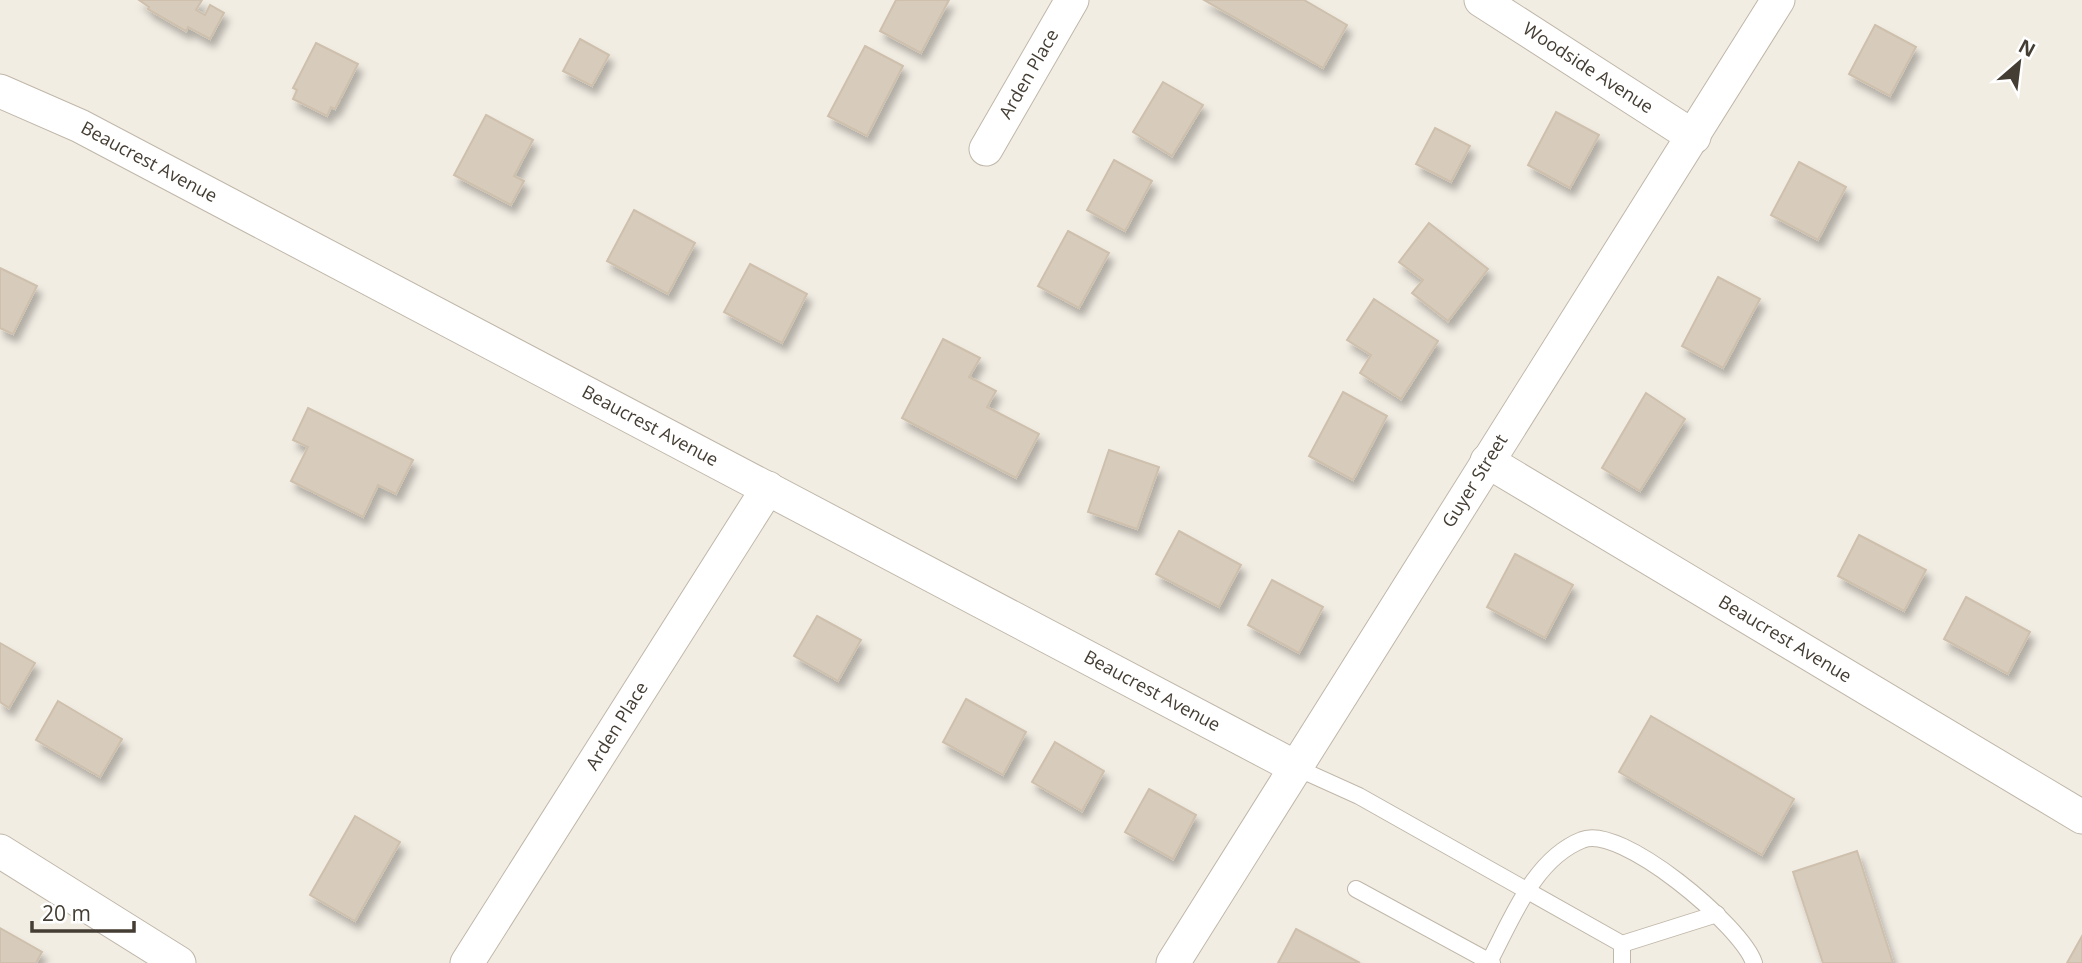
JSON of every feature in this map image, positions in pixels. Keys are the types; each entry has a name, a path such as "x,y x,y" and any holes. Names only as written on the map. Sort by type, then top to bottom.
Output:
{"street":[{"name":"Arden Place","path":"986,149 1072,0"},
{"name":"Woodside Avenue","path":"1481,0 1694,137"},
{"name":"Guyer Street","path":"1173,963 1778,0"},
{"name":"Beaucrest Avenue","path":"0,91 80,125 1297,768"},
{"name":"Beaucrest Avenue","path":"1487,461 2082,817"},
{"name":"Arden Place","path":"467,963 768,488"},
{"path":"0,851 179,963"}],"lane":[{"path":"1297,768 1359,796 1622,944 1717,914"},
{"path":"1356,889 1491,962 1527,891 1559,852 1585,838 1611,842 1679,880 1729,925 1754,963"},
{"path":"1622,944 1622,963"}],"building":[{"path":"139,0 202,0 196,10 205,15 210,5 224,13 210,39 188,27 186,31 148,9 149,7"},
{"path":"896,0 949,0 921,53 880,31"},
{"path":"1204,0 1304,0 1347,25 1323,68"},
{"path":"1875,25 1916,47 1890,96 1849,74"},
{"path":"580,39 609,55 592,86 563,71"},
{"path":"316,43 358,64 335,109 331,107 327,116 293,99 297,90 293,88"},
{"path":"865,46 903,66 867,136 828,116"},
{"path":"1163,82 1203,105 1172,156 1133,132"},
{"path":"1556,112 1599,135 1570,188 1528,165"},
{"path":"486,115 533,140 514,176 524,181 511,205 454,175"},
{"path":"1435,128 1470,146 1451,182 1416,164"},
{"path":"1114,160 1152,181 1125,231 1087,210"},
{"path":"1799,162 1846,187 1818,240 1771,215"},
{"path":"634,210 695,243 668,294 607,261"},
{"path":"1429,223 1488,269 1448,321 1412,293 1423,280 1399,262"},
{"path":"1068,231 1109,253 1079,308 1038,286"},
{"path":"750,264 807,294 782,343 724,312"},
{"path":"0,268 37,286 13,334 0,328"},
{"path":"1718,277 1760,299 1723,368 1682,346"},
{"path":"1374,299 1438,341 1401,399 1360,373 1371,355 1347,340"},
{"path":"943,339 980,358 969,377 996,391 987,407 1039,434 1016,478 902,418"},
{"path":"1343,392 1387,416 1353,480 1309,456"},
{"path":"1646,393 1685,419 1640,491 1602,468"},
{"path":"308,408 413,460 396,494 378,485 363,517 291,481 308,447 293,440"},
{"path":"1109,450 1159,467 1137,529 1088,512"},
{"path":"1179,531 1241,565 1219,607 1156,574"},
{"path":"1859,535 1926,570 1904,611 1838,576"},
{"path":"1515,554 1573,585 1545,638 1487,607"},
{"path":"1272,580 1323,607 1299,653 1248,625"},
{"path":"1966,597 2030,632 2008,674 1944,639"},
{"path":"817,616 861,640 838,681 794,656"},
{"path":"0,643 35,663 9,708 0,702"},
{"path":"966,699 1026,732 1003,775 943,742"},
{"path":"58,701 122,739 100,777 36,740"},
{"path":"1651,716 1794,799 1762,855 1619,772"},
{"path":"1055,742 1104,771 1082,811 1032,782"},
{"path":"1149,789 1196,815 1173,859 1125,832"},
{"path":"355,816 400,842 355,921 310,895"},
{"path":"1857,851 1893,963 1823,963 1793,872"},
{"path":"0,928 42,952 36,963 0,963"},
{"path":"1296,929 1360,963 1278,963"},
{"path":"2082,936 2082,963 2067,963"}]}
